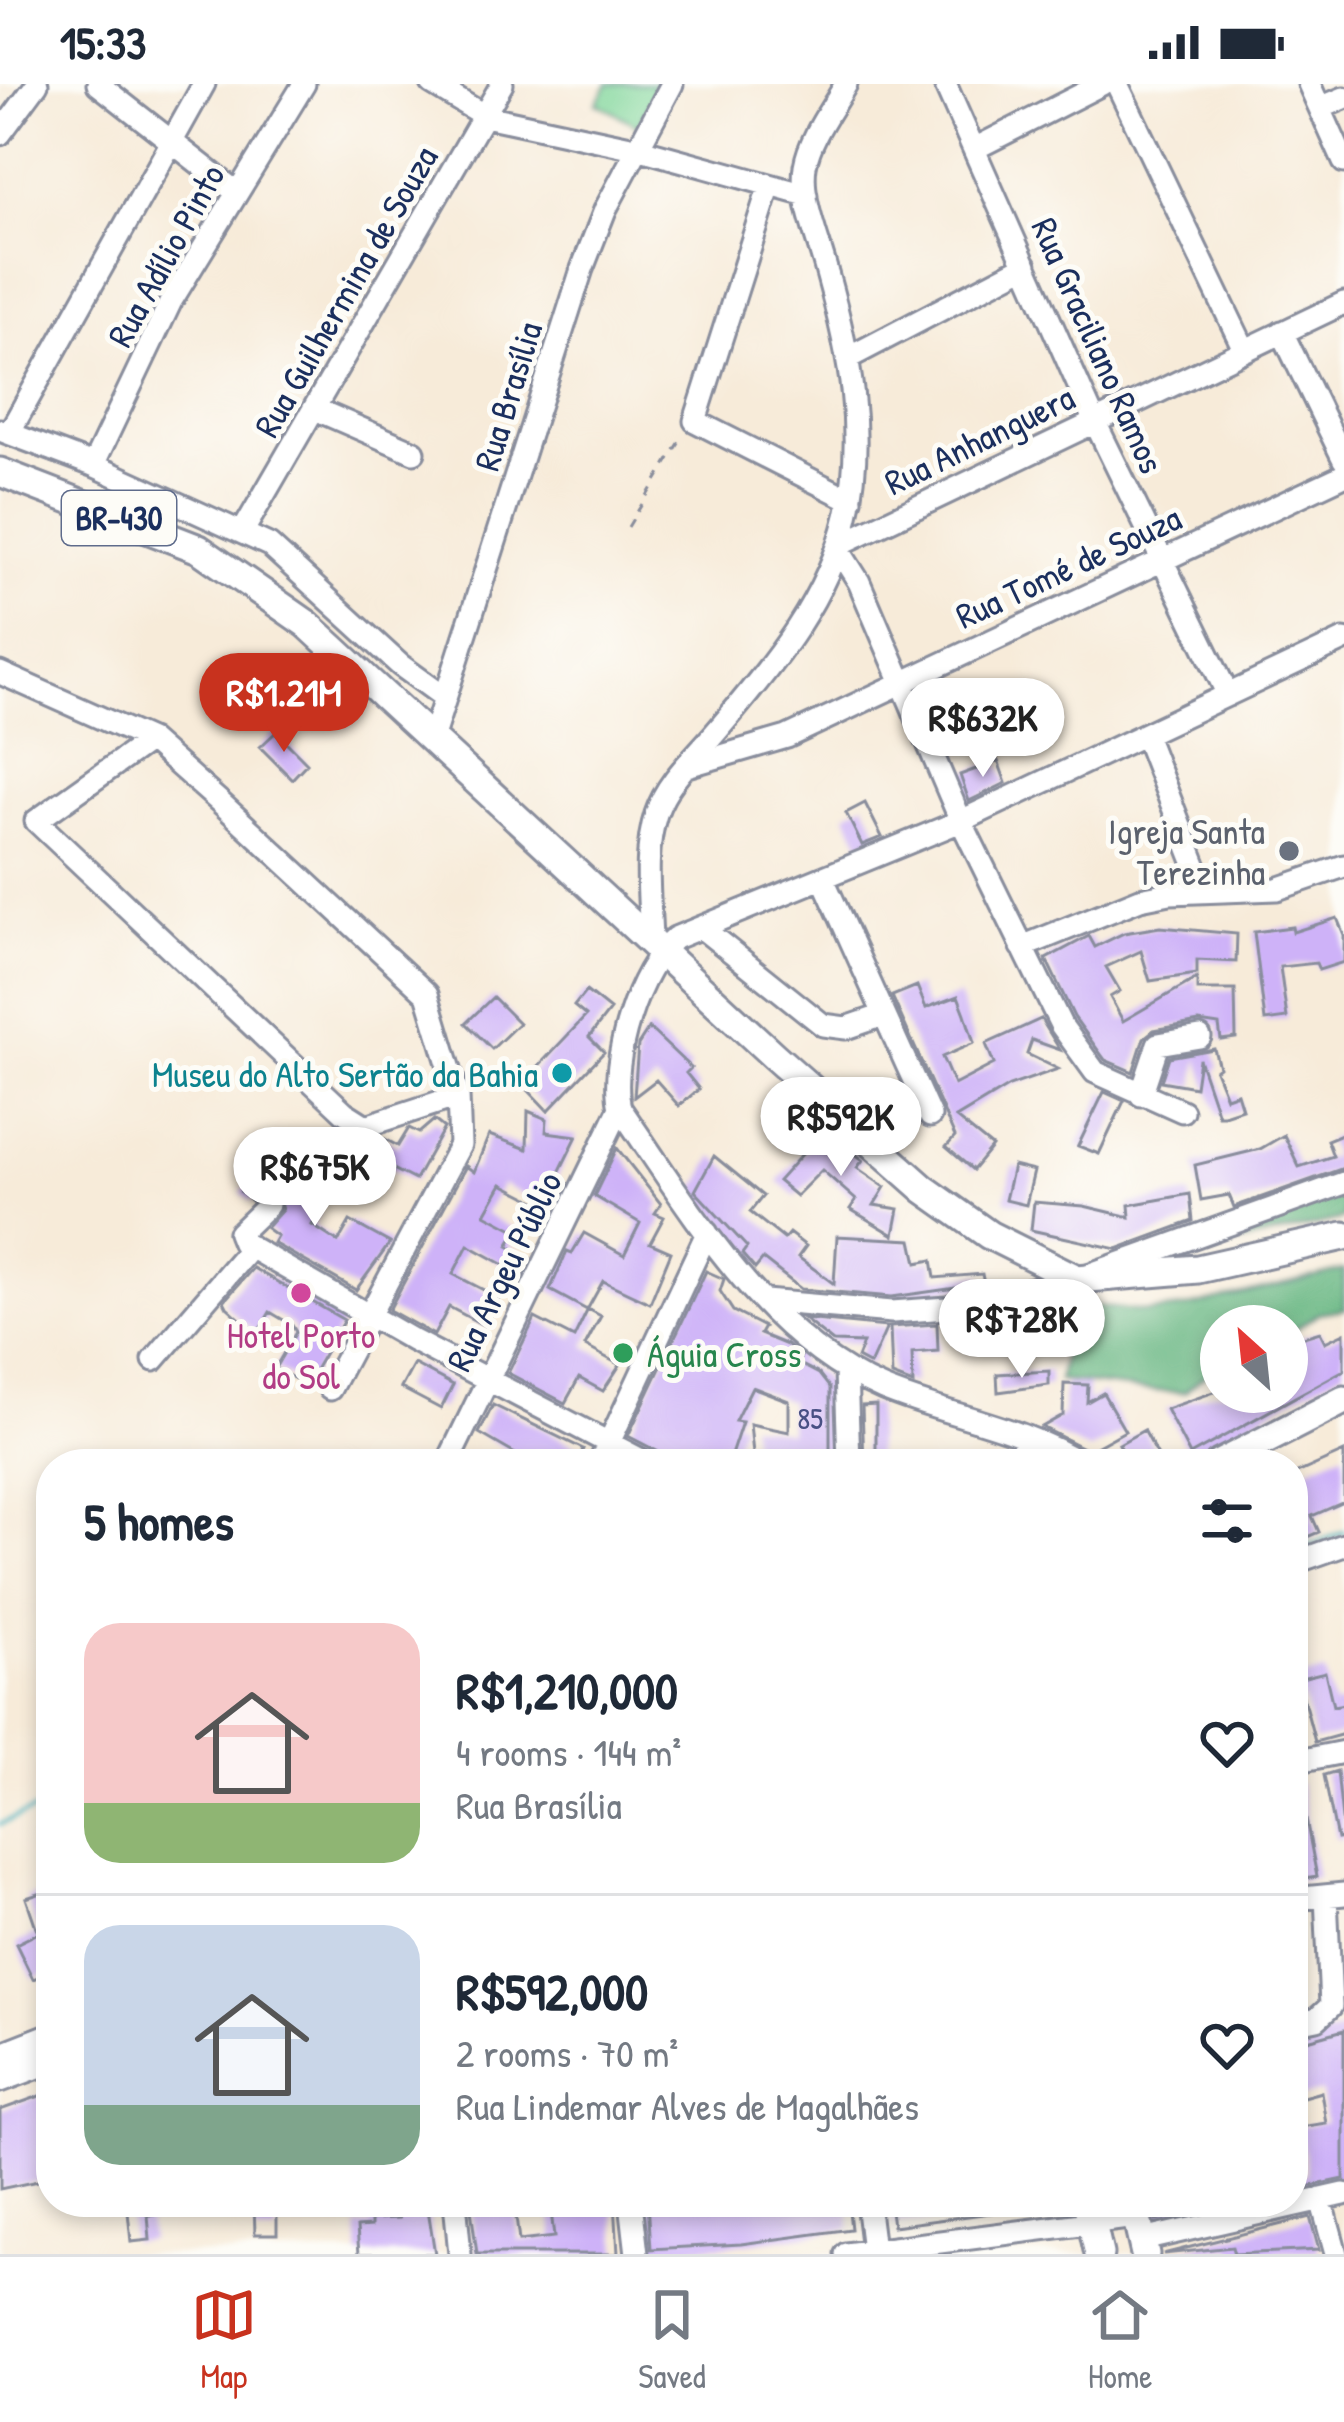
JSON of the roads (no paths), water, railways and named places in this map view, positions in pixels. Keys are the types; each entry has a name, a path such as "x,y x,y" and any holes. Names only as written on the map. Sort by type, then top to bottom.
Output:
{"main road":[{"name":"BR-430","path":"0,472 199,549 307,624 924,1189 989,1235 1077,1279"},
{"path":"1077,1279 1198,1269 1344,1236"},
{"path":"1248,1449 1344,1400"},
{"path":"1285,1449 1344,1419"},
{"path":"0,2056 36,2043"},
{"path":"0,2078 36,2065"},
{"path":"1091,2217 1099,2254"}],"street":[{"path":"0,134 37,84"},
{"path":"98,84 236,192"},
{"path":"204,84 4,431 243,531 285,556 389,656 444,697"},
{"name":"Rua Adílio Pinto","path":"93,465 171,301 304,84"},
{"path":"432,84 485,116 640,149 806,195"},
{"name":"Rua Guilhermina de Souza","path":"243,531 502,84"},
{"name":"Rua Brasília","path":"432,739 582,269 605,210 672,84"},
{"path":"846,84 808,156 806,195 850,357 851,500 839,547 806,614 765,674 666,794 653,828 648,859 656,946 615,1064 620,1108 707,1232 766,1301 846,1370 915,1401 1051,1449"},
{"name":"Rua Graciliano Ramos","path":"945,84 1094,420 1228,695"},
{"path":"974,148 1102,84"},
{"path":"1117,84 1244,349"},
{"path":"1310,84 1344,162"},
{"path":"1320,108 1344,98"},
{"path":"769,188 694,418 708,432 851,500"},
{"path":"850,357 1026,265"},
{"name":"Rua Anhanguera","path":"839,547 1344,303"},
{"path":"1282,332 1344,460"},
{"path":"315,409 414,452"},
{"name":"Rua Tomé de Souza","path":"687,766 787,737 1344,475"},
{"path":"839,547 903,680 961,821 1082,1058 1095,1072 1182,1111"},
{"path":"285,556 304,593 307,624"},
{"path":"656,946 961,821 1344,640"},
{"path":"0,673 150,740 427,994 458,1096 460,1145 330,1390"},
{"path":"1144,734 1205,890"},
{"path":"150,740 36,820 344,1112 366,1126 458,1096"},
{"path":"1022,947 1140,899 1205,890 1244,894 1277,889 1344,866"},
{"path":"824,881 930,1116"},
{"path":"703,928 823,1025 846,1028 881,1016"},
{"path":"1141,1095 1158,1044 1200,1036"},
{"name":"Rua Argeu Públio","path":"454,1449 620,1108"},
{"path":"766,1301 908,1311 947,1308 1077,1279 1344,1183"},
{"path":"268,1205 239,1233 251,1247 487,1379 596,1449"},
{"path":"606,1449 707,1232"},
{"path":"154,1360 251,1247"},
{"path":"846,1370 849,1449"},
{"path":"1023,1449 1027,1437"},
{"path":"1308,1557 1344,1544"},
{"path":"1308,1759 1344,1752"},
{"path":"1308,2021 1318,2019 1330,2006 1335,1895"},
{"path":"0,2043 36,2028"},
{"path":"1333,2197 1336,2254"},
{"path":"456,2217 460,2254"},
{"path":"633,2217 637,2254"},
{"path":"869,2217 873,2250"},
{"path":"846,2254 1067,2217"},
{"path":"1103,2217 1139,2228 1208,2217"}],"waterway":[{"path":"1308,1546 1344,1532"},
{"path":"0,1824 36,1810"}],"place":[{"name":"Igreja Santa Terezinha","path":"1289,851"},
{"name":"Museu do Alto Sertão da Bahia","path":"562,1073"},
{"name":"Hotel Porto do Sol","path":"301,1293"},
{"name":"Águia Cross","path":"623,1353"}]}
